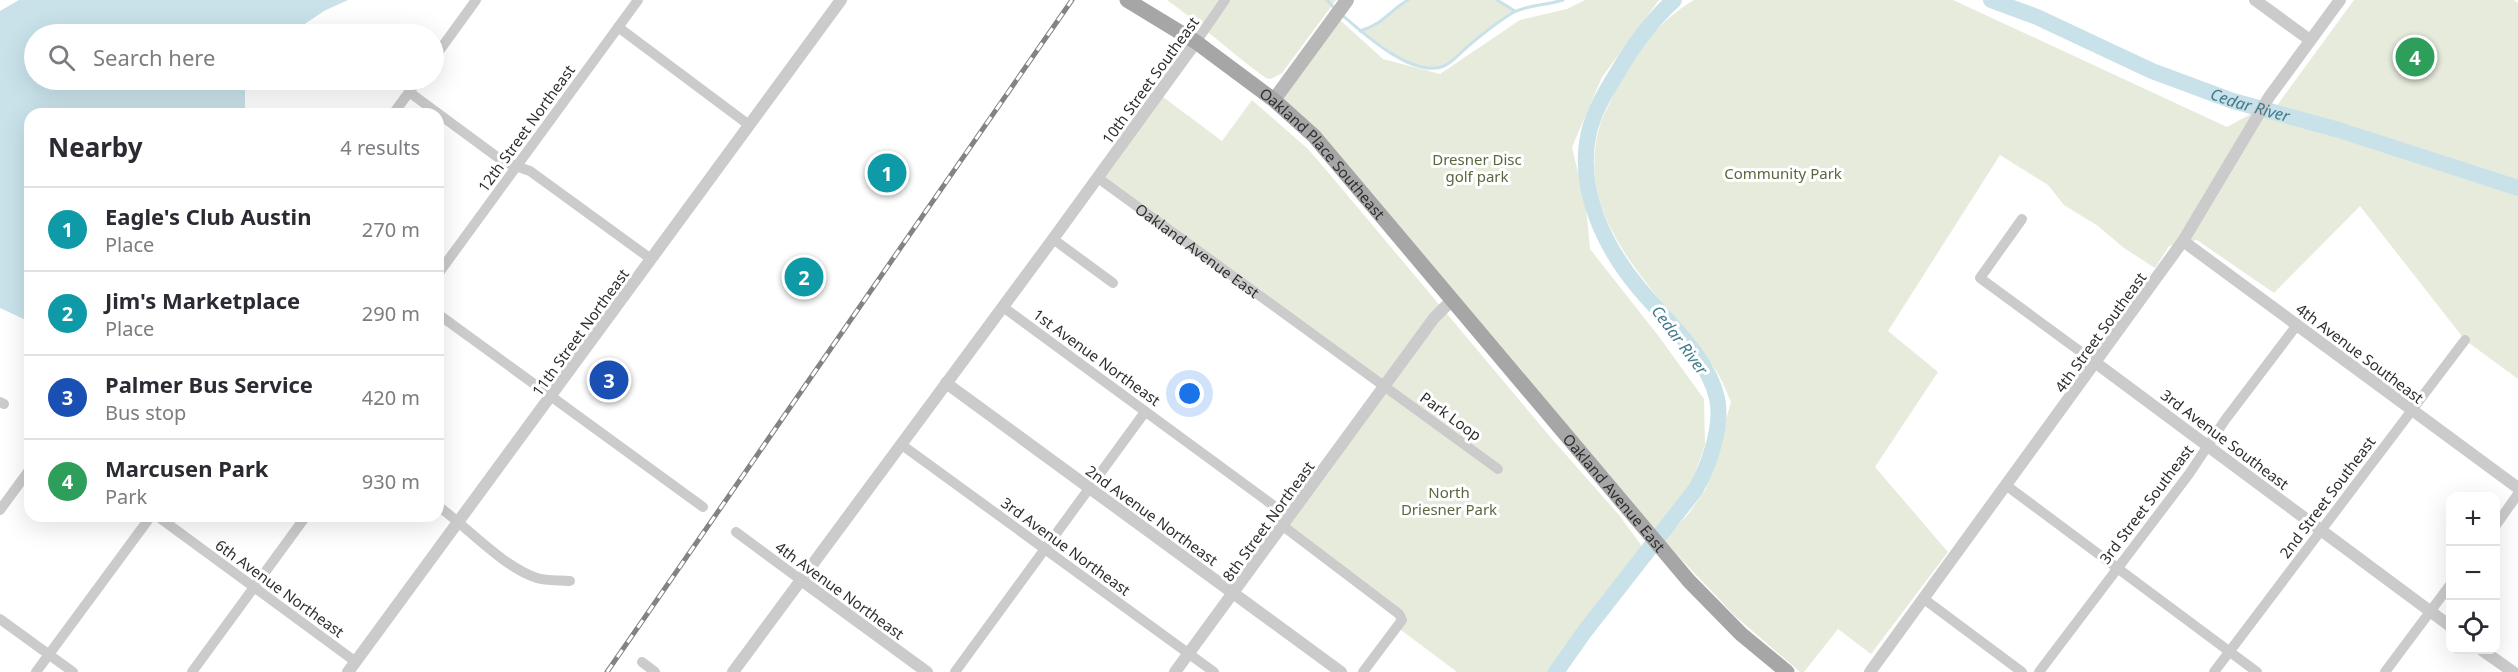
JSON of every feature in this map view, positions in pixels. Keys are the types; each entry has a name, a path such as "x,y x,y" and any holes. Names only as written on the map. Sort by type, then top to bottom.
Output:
{"main road":[{"name":"Oakland Place Southeast","path":"1127,0 1176,28 1274,100 1328,151 1452,300"},
{"name":"Oakland Place Southeast","path":"1145,0 1176,28"},
{"path":"1274,100 1347,0"},
{"name":"Oakland Avenue East","path":"1452,300 1674,565 1735,628 1787,672"}],"street":[{"path":"444,44 476,0"},
{"name":"12th Street Northeast","path":"444,266 638,0"},
{"name":"10th Street Southeast","path":"733,672 1098,178 1225,0"},
{"path":"2255,0 2310,40"},
{"name":"4th Street Southeast","path":"1870,672 2183,241 2281,80 2340,0"},
{"name":"11th Street Northeast","path":"352,667 838,4"},
{"path":"618,27 749,126"},
{"path":"397,108 409,92 431,108"},
{"path":"444,118 504,162 530,171 651,259"},
{"name":"Oakland Avenue East","path":"1098,178 1385,387"},
{"name":"3rd Avenue Southeast","path":"2022,219 1980,278 2446,622"},
{"path":"1053,239 1113,283"},
{"name":"4th Avenue Southeast","path":"2183,241 2518,488"},
{"name":"8th Street Northeast","path":"1175,672 1434,318 1452,300"},
{"name":"1st Avenue Northeast","path":"1003,307 1145,412 1395,609 1402,620 1363,672"},
{"path":"444,318 703,507"},
{"name":"3rd Street Southeast","path":"2039,672 2297,325"},
{"name":"2nd Street Southeast","path":"2214,672 2465,340"},
{"name":"2nd Avenue Northeast","path":"946,383 1339,671"},
{"name":"Park Loop","path":"1385,387 1498,469"},
{"path":"955,672 1145,412"},
{"name":"3rd Avenue Northeast","path":"902,445 1214,672"},
{"path":"0,510 24,478"},
{"path":"2007,486 2257,672"},
{"path":"2500,519 2518,494"},
{"path":"444,510 497,556 537,578 570,581"},
{"path":"36,672 147,522"},
{"name":"6th Avenue Northeast","path":"165,522 254,587 352,667"},
{"path":"192,672 302,522"},
{"name":"4th Avenue Northeast","path":"736,532 927,672"},
{"path":"2385,672 2446,592"},
{"path":"1924,599 2022,672"},
{"path":"0,619 73,672"},
{"path":"2488,654 2513,672"},
{"path":"642,662 656,672"}],"green space":[{"path":"1167,0 1336,0 1282,73 1271,79 1266,78"},
{"path":"1408,0 1497,0 1515,11 1448,64 1434,68 1423,67 1400,58 1360,31 1374,25"},
{"name":"Dresner Disc golf park","path":"1585,0 1659,0 1602,77 1572,147 1586,207 1590,249 1660,338 1704,399 1705,445 1690,487 1656,534 1283,100 1340,20 1383,59 1440,74 1520,20 1567,9"},
{"name":"Community Park","path":"1694,0 1953,0 2227,127 2258,110 2270,115 2354,0 2514,0 2518,3 2518,379 2465,340 2360,206 2274,293 2197,240 2169,246 2155,268 2124,248 2098,226 2064,205 2048,185 2000,155 1888,331 1938,372 1875,467 1948,552 1871,654 1838,629 1804,672 1800,672 1735,616 1664,541 1689,513 1706,489 1731,402 1715,369 1628,257 1610,227 1598,195 1594,161 1604,114 1636,54 1668,19"},
{"name":"North Driesner Park","path":"1159,94 1222,141 1252,100 1308,149 1552,439 1619,515 1647,553 1585,631 1556,672 1457,672 1397,627 1402,620 1283,526 1385,387 1098,178"}],"water":[{"path":"19,0 348,0 324,11 305,24 24,24 24,90 245,90 245,108 24,108 24,319 0,308 0,11"}],"waterway":[{"path":"1327,0 1336,10"},
{"path":"1360,31 1374,25 1408,0"},
{"path":"1497,0 1515,11"},
{"path":"1341,14 1389,52 1418,66 1432,68 1444,66 1450,62 1514,12 1563,0"},
{"name":"Cedar River","path":"1556,672 1585,631 1696,489 1714,445 1718,409 1712,382 1695,353 1638,287 1614,253 1596,215 1586,174 1589,132 1600,102 1635,45 1649,26 1674,0"},
{"name":"Cedar River","path":"1991,0 2037,17 2152,71 2233,101 2339,130 2518,188"}],"railway":[{"path":"607,672 1072,0"}],"place":[{"name":"Marcusen Park","path":"2415,57"},
{"name":"Eagle's Club Austin","path":"887,173"},
{"name":"Jim's Marketplace","path":"804,277"},
{"name":"Palmer Bus Service","path":"609,380"}]}
